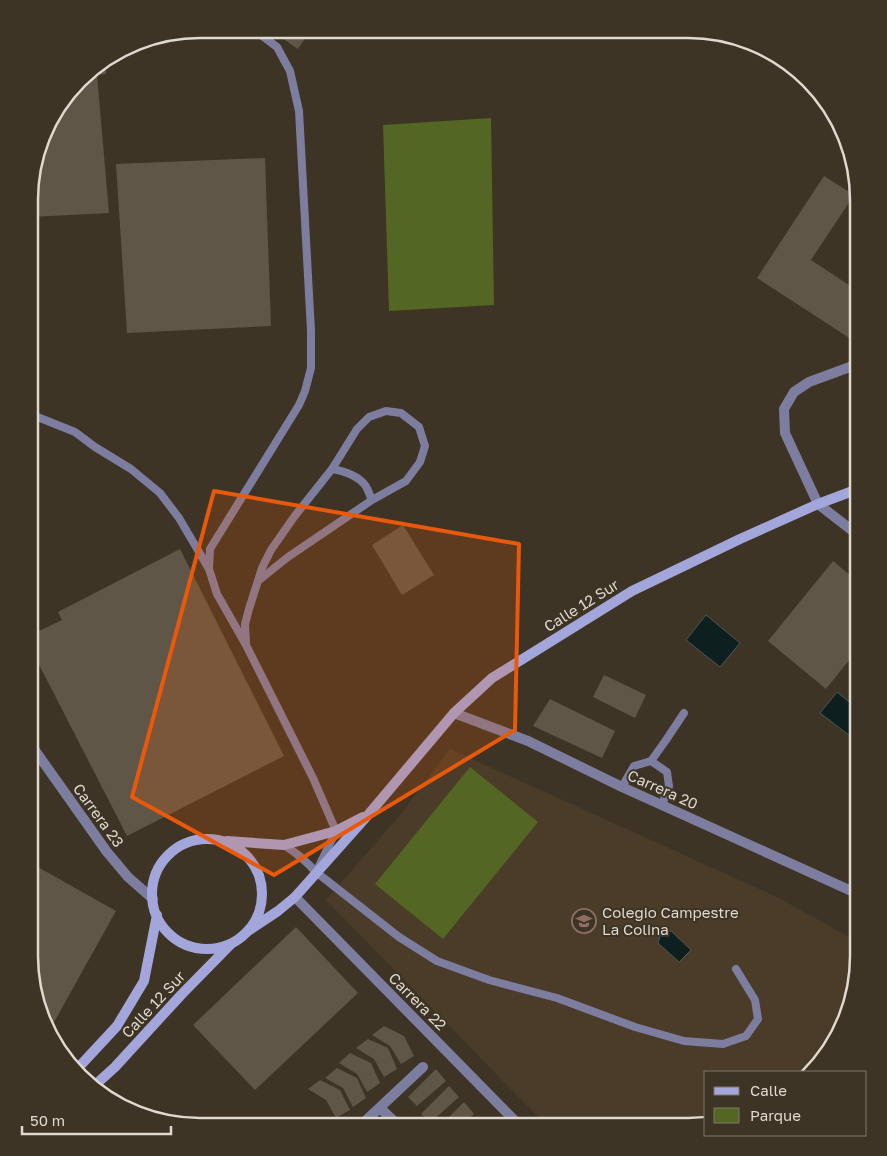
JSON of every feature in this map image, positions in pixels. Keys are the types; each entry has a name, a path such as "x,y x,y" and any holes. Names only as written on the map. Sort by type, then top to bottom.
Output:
{"main road":[{"name":"Calle 12 Sur","path":"248,931 295,897 368,815 454,713 492,678 632,591 740,539 818,504 850,492"},
{"name":"Calle 12 Sur","path":"221,840 284,845 336,830 368,815"},
{"path":"204,839 221,840 236,846 248,857 257,870 262,886 262,902 257,917 248,931 234,942 222,947 196,948 172,936 163,927 157,916 153,899 154,881 161,865 172,852 187,843 204,839"},
{"name":"Calle 12 Sur","path":"80,1066 117,1026 144,982 157,916"},
{"name":"Calle 12 Sur","path":"98,1082 115,1067 181,995 234,942"}],"street":[{"path":"850,367 809,382 794,392 784,409 785,433 818,504 850,528"},
{"name":"Carrera 20","path":"454,713 528,742 622,787 849,890"},
{"name":"Carrera 23","path":"38,755 107,852 128,877 153,899"},
{"name":"Carrera 22","path":"295,897 512,1118"},
{"path":"369,1118 423,1068"},
{"path":"380,1108 391,1118"}],"lane":[{"path":"209,569 210,549 298,405 305,391 311,368 311,331 299,111 290,71 277,47 265,38"},
{"path":"246,645 245,624 258,581 262,568 270,550 332,469 357,429 369,416 386,411 401,413 419,426 425,446 420,462 406,481 372,500 288,557 258,581"},
{"path":"38,417 75,432 95,447 132,469 160,493 179,518 209,569 217,594 246,645 313,778 336,830 316,872"},
{"path":"332,469 344,471 356,477 366,486 372,500"},
{"path":"622,787 634,766 651,761 684,713"},
{"path":"651,761 666,772 669,786 662,805"},
{"path":"284,845 307,861 316,872 398,937 437,960 489,980 557,998 635,1027 684,1040 723,1044 746,1036 758,1019 755,1000 736,969"}],"highlighted area":[{"path":"214,491 519,544 515,730 274,875 132,797"}],"shaded area":[{"path":"706,615 740,643 720,667 686,640"},
{"path":"837,692 849,702 849,735 820,713"},
{"name":"Colegio Campestre La Colina","path":"450,749 781,899 849,937 849,967 846,988 833,1028 822,1046 801,1071 704,1071 704,1117 539,1118 326,900 400,815"},
{"path":"671,931 691,950 679,962 658,943 661,933"}],"green space":[{"path":"491,118 494,305 389,311 383,125"},
{"path":"470,767 538,822 443,939 375,884"}],"building":[{"path":"282,38 305,38 298,49"},
{"path":"106,68 106,74 97,75 109,213 38,217 39,179 43,158 54,128 71,101 93,78"},
{"path":"265,158 271,326 127,333 116,164"},
{"path":"824,176 849,192 850,201 811,260 850,286 850,338 757,278"},
{"path":"403,525 434,575 402,595 372,545"},
{"path":"180,549 284,756 127,836 38,663 38,632 62,620 58,612"},
{"path":"833,561 850,575 849,660 826,689 768,641"},
{"path":"604,675 646,695 635,718 593,697"},
{"path":"550,699 615,731 602,758 533,726"},
{"path":"38,867 116,911 53,1025 46,1008 38,967"},
{"path":"296,927 358,993 255,1090 193,1025"},
{"path":"384,1026 404,1036 414,1056 401,1064 390,1046 372,1035"},
{"path":"368,1039 388,1048 397,1069 384,1077 374,1059 356,1048"},
{"path":"350,1053 371,1063 380,1083 367,1092 357,1074 339,1063"},
{"path":"337,1068 357,1078 366,1098 353,1107 343,1088 325,1078"},
{"path":"436,1069 446,1081 417,1106 408,1097"},
{"path":"320,1080 340,1090 350,1110 336,1118 326,1100 308,1089"},
{"path":"449,1086 459,1097 436,1118 425,1118 421,1114"},
{"path":"464,1102 474,1114 469,1118 448,1118"}],"place":[{"name":"Colegio Campestre La Colina","path":"584,921"}]}
